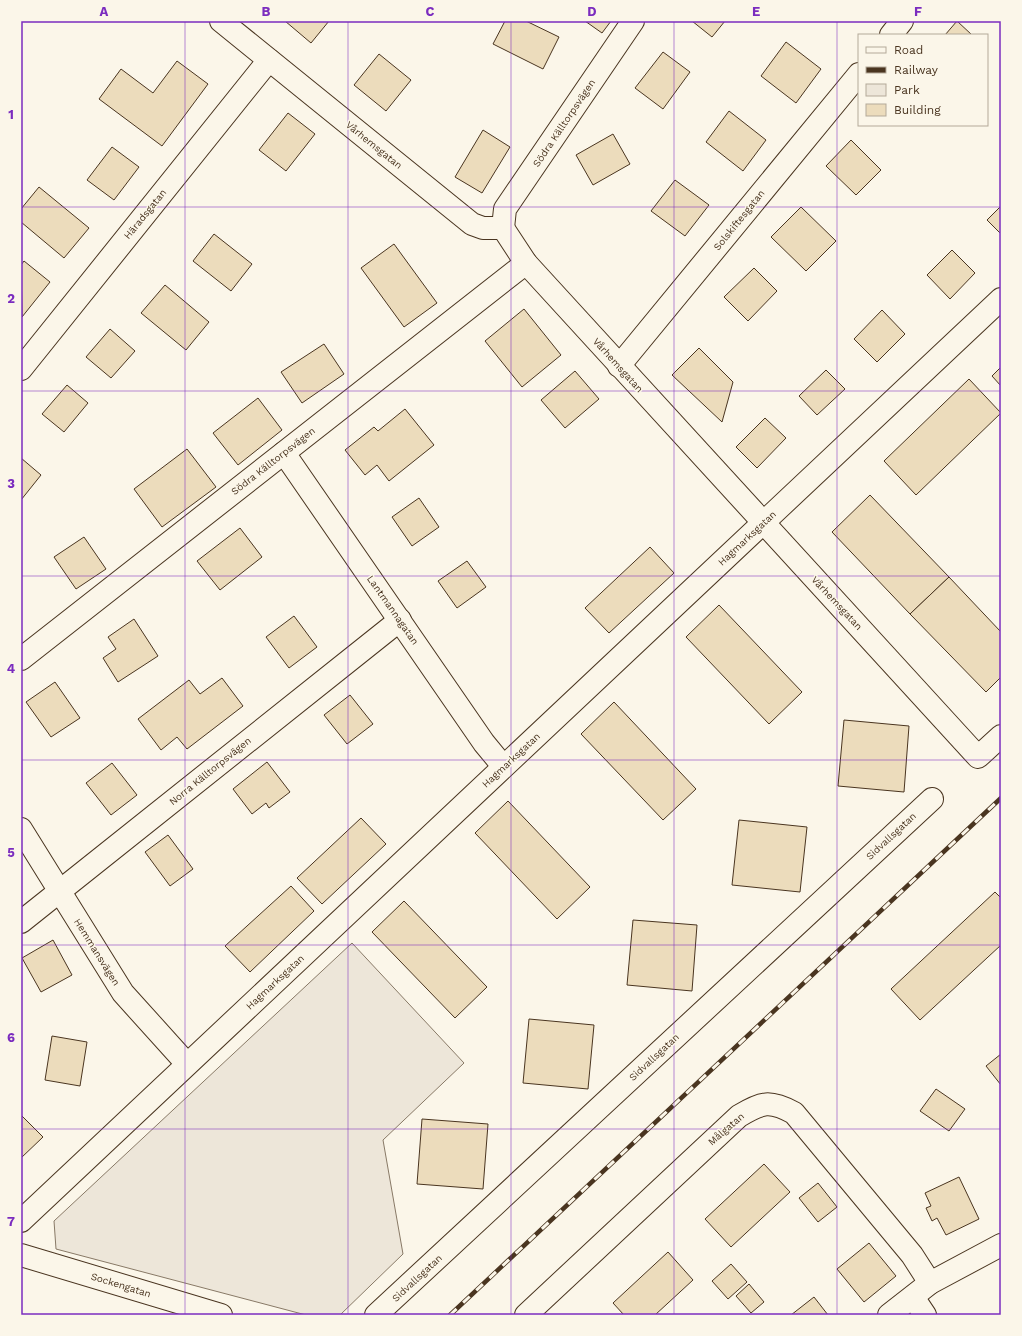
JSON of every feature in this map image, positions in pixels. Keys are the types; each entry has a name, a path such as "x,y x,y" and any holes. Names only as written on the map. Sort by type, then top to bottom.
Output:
{"street":[{"name":"Vårhemsgatan","path":"221,21 472,224 482,228 503,228 526,263 978,757 1001,736"},
{"name":"Södra Källtorpsvägen","path":"503,228 505,209 633,21"},
{"path":"892,34 902,21"},
{"name":"Häradsgatan","path":"21,369 269,60"},
{"name":"Solskiftesgatan","path":"619,366 858,75"},
{"name":"Södra Källtorpsvägen","path":"21,659 526,263"},
{"name":"Hagmarksgatan","path":"21,1221 1001,299"},
{"name":"Lantmannagatan","path":"284,453 484,743 503,766"},
{"name":"Norra Källtorpsvägen","path":"21,922 400,620"},
{"name":"Sidvallsgatan","path":"376,1315 932,799"},
{"name":"Hemmansvägen","path":"21,829 123,993 187,1064"},
{"name":"Målgatan","path":"526,1315 739,1116 756,1106 778,1104 794,1113 912,1255 930,1283"},
{"path":"889,1315 930,1283 1001,1245"},
{"name":"Sockengatan","path":"21,1255 221,1315"},
{"path":"913,1296 925,1315"}],"green space":[{"path":"352,943 464,1063 383,1140 403,1254 340,1315 306,1315 56,1249 54,1221"}],"building":[{"path":"285,21 329,21 311,43"},
{"path":"505,21 526,21 559,37 543,69 493,44"},
{"path":"585,21 611,21 602,33"},
{"path":"692,21 725,21 712,37"},
{"path":"957,21 971,34 946,34"},
{"path":"786,42 821,69 796,103 761,76"},
{"path":"663,52 690,72 663,109 635,88"},
{"path":"379,54 411,80 386,111 354,85"},
{"path":"177,61 208,84 162,146 99,99 121,69 153,93"},
{"path":"729,111 766,140 743,171 706,142"},
{"path":"288,113 315,134 286,171 259,150"},
{"path":"483,130 510,147 482,193 455,177"},
{"path":"613,134 630,164 593,185 576,155"},
{"path":"851,140 881,170 856,195 826,166"},
{"path":"112,147 139,167 114,200 87,180"},
{"path":"675,180 709,205 685,236 651,211"},
{"path":"39,187 89,228 64,258 21,222 21,209"},
{"path":"1001,206 1001,234 987,220"},
{"path":"801,207 836,241 806,271 771,237"},
{"path":"214,234 252,264 231,291 193,261"},
{"path":"394,244 437,303 404,327 361,268"},
{"path":"952,250 975,273 950,299 927,275"},
{"path":"24,261 50,282 22,317 21,265"},
{"path":"754,268 777,291 748,321 724,297"},
{"path":"165,285 209,322 186,350 141,313"},
{"path":"524,309 561,355 522,387 485,341"},
{"path":"882,310 905,334 877,362 854,339"},
{"path":"110,329 135,351 111,378 86,357"},
{"path":"324,344 344,374 302,403 281,372"},
{"path":"699,348 733,382 722,422 672,375"},
{"path":"1001,367 1001,386 992,376"},
{"path":"826,370 845,389 817,415 799,396"},
{"path":"575,371 599,399 565,428 541,400"},
{"path":"969,379 1001,413 916,495 884,461"},
{"path":"67,385 88,403 64,432 42,414"},
{"path":"258,398 282,430 238,465 213,433"},
{"path":"405,409 434,445 389,481 377,465 365,475 345,450 374,427 378,431"},
{"path":"765,418 786,438 757,468 736,447"},
{"path":"187,449 216,487 162,527 134,489"},
{"path":"21,458 41,475 21,500"},
{"path":"870,495 949,577 910,614 832,532"},
{"path":"419,498 439,527 412,546 392,517"},
{"path":"240,528 262,557 220,590 197,561"},
{"path":"84,537 106,569 76,589 54,557"},
{"path":"650,547 674,573 609,633 585,608"},
{"path":"467,561 486,587 457,608 438,581"},
{"path":"949,577 1001,632 1001,677 986,692 910,614"},
{"path":"719,605 802,692 769,724 686,637"},
{"path":"294,616 317,647 289,668 266,637"},
{"path":"134,619 158,656 118,682 103,658 116,649 108,637"},
{"path":"222,678 243,706 187,749 177,737 161,750 138,719 189,680 200,694"},
{"path":"55,682 80,718 51,737 26,702"},
{"path":"350,695 373,724 347,744 324,715"},
{"path":"614,702 696,789 663,820 581,734"},
{"path":"844,720 909,726 904,792 838,786"},
{"path":"267,762 290,792 269,808 266,803 252,814 233,789"},
{"path":"112,763 137,795 111,815 86,783"},
{"path":"508,801 590,887 557,919 475,833"},
{"path":"361,818 386,844 322,904 297,878"},
{"path":"739,820 807,827 800,892 732,885"},
{"path":"168,835 193,869 170,886 145,852"},
{"path":"291,886 314,911 250,972 225,946"},
{"path":"995,892 1001,898 1001,945 920,1020 891,989"},
{"path":"404,901 487,987 455,1018 372,932"},
{"path":"633,920 697,925 692,991 627,985"},
{"path":"53,940 72,975 41,992 22,958"},
{"path":"529,1019 594,1025 588,1089 523,1083"},
{"path":"52,1036 87,1042 80,1086 45,1080"},
{"path":"1001,1054 1001,1085 986,1066"},
{"path":"936,1089 965,1109 949,1131 920,1111"},
{"path":"21,1115 43,1137 21,1158"},
{"path":"422,1119 488,1124 483,1189 417,1184"},
{"path":"764,1164 790,1192 731,1247 705,1219"},
{"path":"959,1177 979,1219 946,1235 937,1218 932,1221 926,1208 931,1206 925,1193"},
{"path":"818,1183 837,1207 818,1222 799,1198"},
{"path":"869,1243 896,1276 864,1302 837,1269"},
{"path":"668,1252 693,1280 655,1315 624,1315 613,1303"},
{"path":"731,1264 747,1282 728,1299 712,1281"},
{"path":"749,1284 764,1302 751,1313 736,1296"},
{"path":"814,1297 828,1315 791,1315"}],"railway":[{"path":"450,1315 1001,798"}]}
